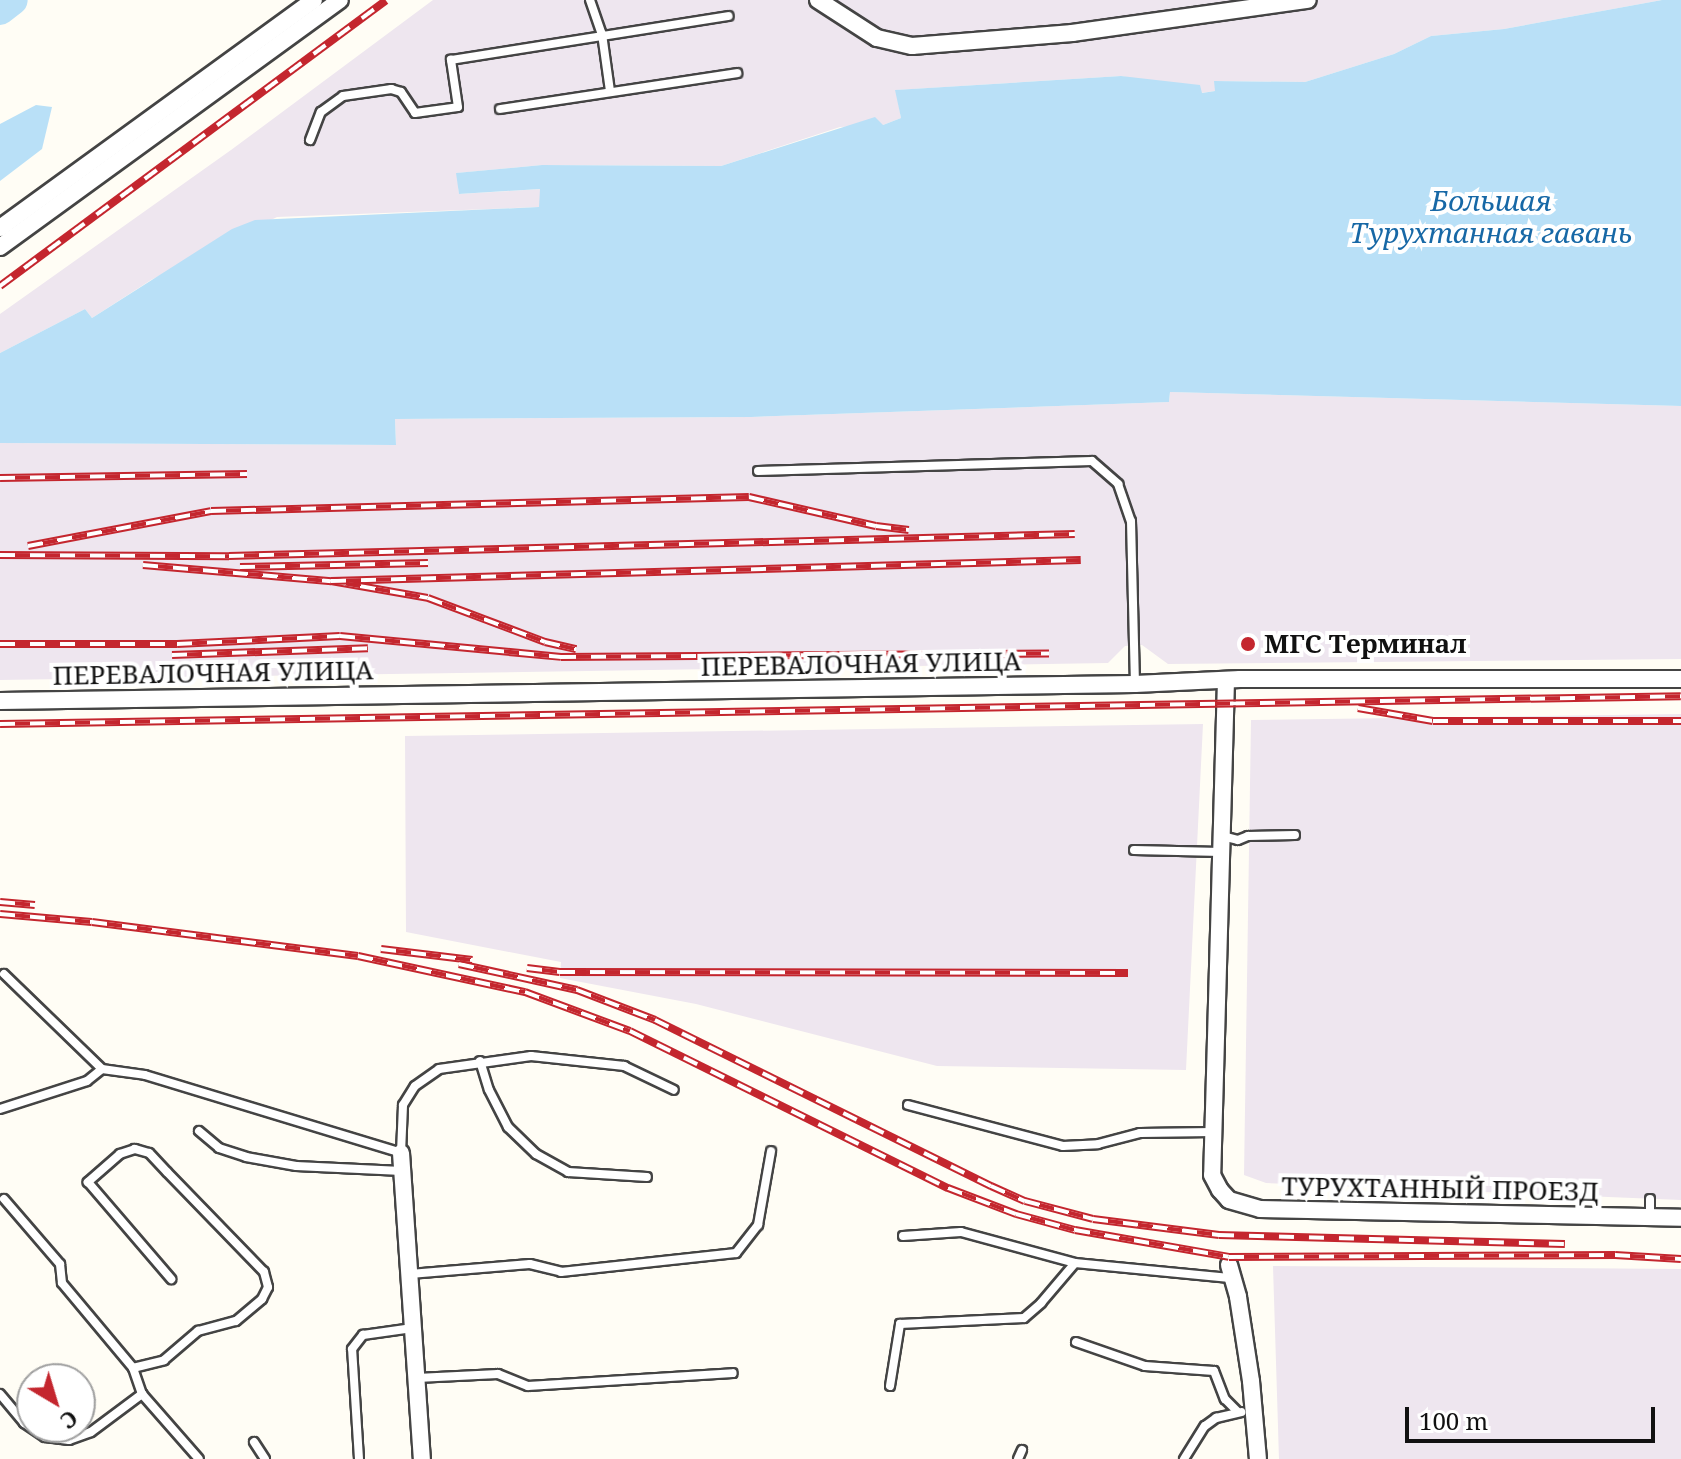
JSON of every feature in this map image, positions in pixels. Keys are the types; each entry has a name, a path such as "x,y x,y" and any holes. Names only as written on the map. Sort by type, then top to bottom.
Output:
{"street":[{"path":"0,228 314,0"},
{"path":"0,247 340,0"},
{"path":"818,0 877,38 912,46 1072,33 1308,0"},
{"name":"ПЕРЕВАЛОЧНАЯ УЛИЦА","path":"0,701 1135,684 1226,680 1681,679"},
{"path":"1213,1132 1226,680"},
{"name":"ТУРУХТАННЫЙ ПРОЕЗД","path":"1213,1132 1212,1175 1229,1200 1260,1209 1681,1218"},
{"path":"401,1153 422,1459"},
{"path":"1231,1271 1246,1411 1258,1459"}],"lane":[{"path":"590,0 602,34 610,91"},
{"path":"310,140 321,112 343,96 391,89 401,92 415,113 458,107 451,60 729,16"},
{"path":"500,109 737,73"},
{"path":"758,471 1092,461 1118,484 1131,521 1135,684"},
{"path":"1134,850 1222,844 1248,836 1295,835"},
{"path":"4,974 102,1069 145,1075 401,1153 403,1105 415,1086 439,1069 531,1056 624,1066 674,1090"},
{"path":"480,1061 489,1090 508,1127 536,1154 568,1172 647,1177"},
{"path":"0,1109 87,1081 102,1069"},
{"path":"908,1105 1063,1146 1098,1144 1140,1133 1213,1132"},
{"path":"199,1131 219,1148 246,1157 296,1166 402,1171"},
{"path":"133,1368 164,1360 198,1331 236,1321 262,1299 268,1287 264,1272 149,1153 135,1149 120,1154 88,1182 171,1279"},
{"path":"409,1275 530,1264 561,1272 736,1253 758,1225 771,1151"},
{"path":"4,1199 60,1264 62,1283 133,1368 142,1394 199,1459"},
{"path":"1650,1199 1650,1217"},
{"path":"903,1236 961,1232 1075,1263 1231,1271"},
{"path":"890,1386 900,1324 1024,1318 1075,1263"},
{"path":"359,1459 352,1349 363,1335 413,1328"},
{"path":"1076,1342 1145,1366 1214,1371 1225,1399 1246,1411"},
{"path":"416,1378 498,1374 528,1386 733,1373"},
{"path":"2,1400 24,1423 45,1437 69,1440 91,1432 142,1394"},
{"path":"1184,1459 1205,1426 1216,1418 1246,1411"},
{"path":"254,1442 265,1459"},
{"path":"1018,1459 1022,1450"}],"shaded area":[{"path":"433,0 1662,0 1504,29 1431,36 1394,54 1305,82 1215,81 1215,91 1201,93 1121,76 896,90 901,118 883,125 840,127 721,166 542,165 457,173 459,194 541,189 540,207 277,217 151,280 92,318 85,309 0,353 0,314 231,150"},
{"path":"1170,392 1681,406 1681,659 1168,664 1142,645 1125,646 1108,663 0,680 0,443 396,445 395,419 751,417 1169,402"},
{"path":"1681,714 1681,1200 1266,1183 1244,1175 1251,720"},
{"path":"1203,724 1186,1070 937,1066 696,1004 560,978 561,962 406,932 405,736"},
{"path":"1273,1266 1681,1269 1681,1459 1279,1459"}],"water":[{"name":"Большая Турухтанная гавань","path":"1662,0 1681,0 1681,406 1170,392 1169,402 751,417 395,419 396,445 0,443 0,353 85,309 92,318 232,229 255,220 539,207 540,189 459,194 456,173 542,165 721,166 875,117 883,125 901,118 895,90 1121,76 1200,85 1202,93 1215,91 1214,81 1305,82 1394,54 1431,36 1504,29"},
{"path":"36,105 52,107 42,149 0,181 0,124"}],"waterway":[{"path":"0,10 13,0"}],"railway":[{"path":"0,286 386,0"},
{"path":"0,478 247,474"},
{"path":"28,546 211,511 749,497 876,526 909,530"},
{"path":"0,555 229,556 1075,534"},
{"path":"331,581 1081,560"},
{"path":"240,567 428,563"},
{"path":"143,565 331,581 428,598 545,642 576,649"},
{"path":"0,644 177,644 340,636 561,657 1049,654"},
{"path":"172,655 368,648"},
{"path":"0,724 1681,696"},
{"path":"1358,708 1433,721 1681,721"},
{"path":"0,902 35,905"},
{"path":"0,914 92,922 358,956 525,992 630,1031 948,1188 1016,1214 1075,1230 1229,1257 1615,1255 1681,1259"},
{"path":"381,949 472,960"},
{"path":"459,964 577,990 655,1020 991,1186 1025,1201 1093,1219 1219,1235 1565,1244"},
{"path":"527,968 560,972 1128,973"}],"place":[{"name":"МГС Терминал","path":"1248,644"}]}
